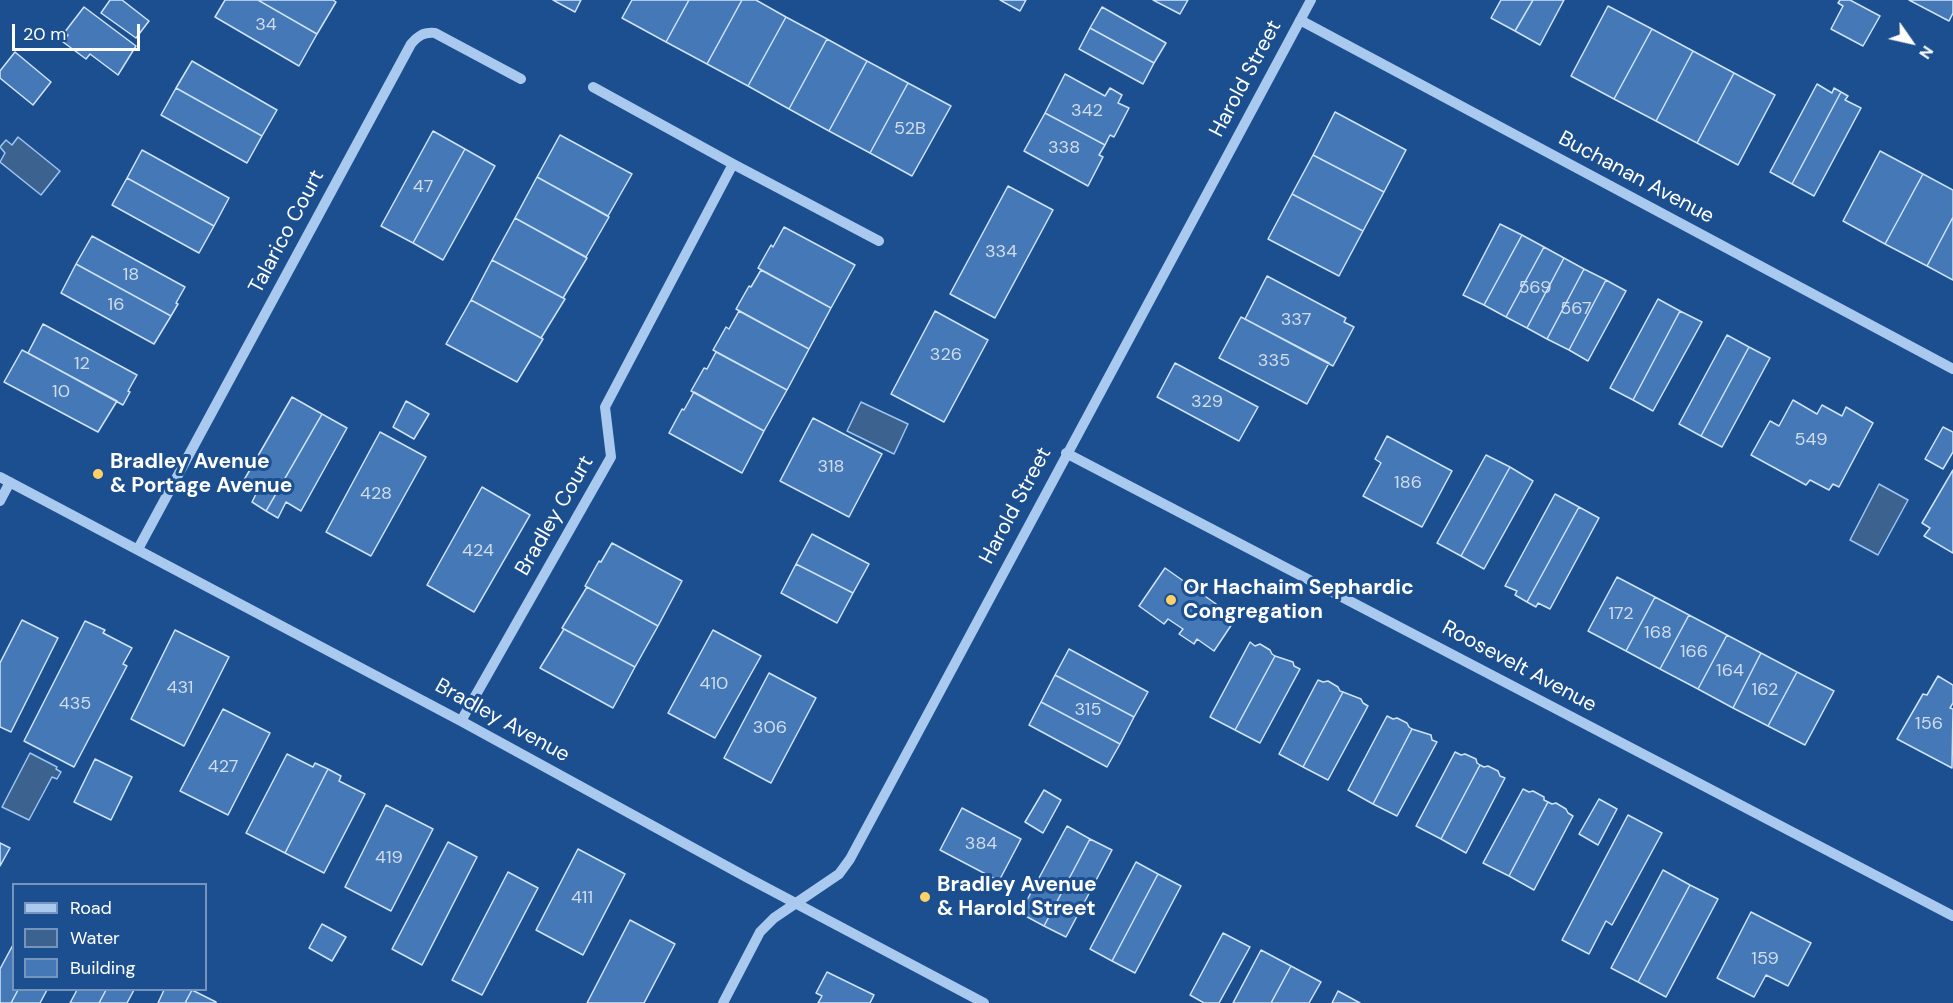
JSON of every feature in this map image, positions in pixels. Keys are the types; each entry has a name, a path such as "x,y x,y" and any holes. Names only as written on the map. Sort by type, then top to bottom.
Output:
{"street":[{"name":"Harold Street","path":"723,1003 760,932 774,918 839,873 850,859 1311,0"},
{"name":"Buchanan Avenue","path":"1300,20 1953,369"},
{"name":"Talarico Court","path":"138,549 411,44 418,36 427,32 435,33 521,79"},
{"path":"593,87 879,241"},
{"name":"Bradley Court","path":"461,721 611,457 605,407 733,164"},
{"name":"Roosevelt Avenue","path":"1066,453 1953,916"},
{"name":"Bradley Avenue","path":"5,479 461,721 795,904 984,1003"},
{"path":"0,501 5,479"}],"water":[{"path":"18,137 60,171 41,195 0,162 5,153 0,147 6,140 12,145"},
{"path":"861,402 908,424 894,454 847,431"},
{"path":"1879,484 1908,500 1878,555 1850,540"},
{"path":"30,753 57,767 56,769 61,772 57,779 52,777 29,820 2,807"}],"building":[{"path":"110,0 122,0 149,21 136,38 101,13"},
{"path":"225,0 258,0 317,34 299,66 215,17"},
{"path":"258,0 333,0 336,2 317,34"},
{"path":"553,0 581,0 575,12"},
{"path":"632,0 689,0 666,42 622,18"},
{"path":"689,0 742,0 707,64 666,42"},
{"path":"742,0 756,0 786,17 748,86 707,64"},
{"path":"1000,0 1026,0 1020,11"},
{"path":"1153,0 1188,0 1180,14"},
{"path":"1501,0 1533,0 1515,31 1491,18"},
{"path":"1533,0 1564,0 1540,45 1515,31"},
{"path":"1840,0 1850,0 1880,16 1863,46 1831,29 1843,6 1838,3"},
{"path":"1909,0 1953,0 1953,13 1949,21"},
{"path":"1608,6 1652,29 1614,99 1571,76"},
{"path":"84,7 136,46 118,75 90,54 86,59 63,42 68,35 64,33"},
{"path":"1102,7 1166,43 1154,63 1090,28"},
{"path":"786,17 827,39 789,109 748,86"},
{"path":"1090,28 1154,63 1143,84 1079,49"},
{"path":"1652,29 1693,51 1656,121 1614,99"},
{"path":"827,39 867,61 829,131 789,109"},
{"path":"1693,51 1734,73 1697,143 1656,121"},
{"path":"15,52 51,82 33,105 0,78 0,71"},
{"path":"192,61 277,110 262,136 176,88"},
{"path":"867,61 908,83 870,153 829,131"},
{"path":"1734,73 1775,95 1738,165 1697,143"},
{"path":"1065,74 1105,96 1110,88 1122,95 1118,103 1129,108 1114,137 1110,135 1105,145 1045,113"},
{"path":"908,83 951,106 912,176 870,153"},
{"path":"1817,84 1832,93 1834,88 1841,92 1792,184 1770,172"},
{"path":"176,88 262,136 247,163 161,115"},
{"path":"1841,92 1848,96 1845,100 1861,108 1814,196 1792,184"},
{"path":"1335,112 1406,150 1384,192 1313,155"},
{"path":"1045,113 1105,145 1099,155 1103,157 1088,186 1024,151"},
{"path":"433,131 465,149 413,243 381,226"},
{"path":"560,135 632,174 608,216 537,177"},
{"path":"465,149 495,166 443,260 413,243"},
{"path":"142,150 229,198 214,226 127,178"},
{"path":"1880,151 1923,174 1885,244 1843,221"},
{"path":"1313,155 1384,192 1363,231 1292,194"},
{"path":"1923,174 1953,190 1953,217 1927,266 1885,244"},
{"path":"537,177 609,217 586,257 515,218"},
{"path":"127,178 214,226 199,253 112,205"},
{"path":"1008,186 1053,210 995,318 950,294"},
{"path":"1292,194 1363,231 1339,276 1268,239"},
{"path":"1953,217 1953,280 1927,266"},
{"path":"515,218 587,258 563,298 492,260"},
{"path":"1500,224 1522,235 1484,305 1463,295"},
{"path":"784,227 855,265 831,308 758,268"},
{"path":"1522,235 1544,247 1506,317 1484,305"},
{"path":"92,236 185,287 171,316 76,264"},
{"path":"1544,247 1564,258 1527,328 1506,317"},
{"path":"1564,258 1584,269 1547,339 1527,328"},
{"path":"492,260 565,299 541,338 471,300"},
{"path":"76,264 171,316 154,344 61,293"},
{"path":"1584,269 1606,280 1569,350 1547,339"},
{"path":"761,270 831,308 809,349 736,309"},
{"path":"1267,276 1346,318 1344,322 1354,327 1333,366 1245,319"},
{"path":"1606,280 1626,291 1588,361 1569,350"},
{"path":"1658,299 1680,311 1633,400 1610,388"},
{"path":"471,300 543,339 517,382 446,344"},
{"path":"739,311 809,349 787,390 713,350 726,327 729,329"},
{"path":"935,311 988,340 944,422 891,394"},
{"path":"1680,311 1702,322 1653,411 1633,400"},
{"path":"1241,317 1329,363 1307,404 1219,358"},
{"path":"43,324 137,375 123,405 28,353"},
{"path":"1727,335 1749,347 1701,436 1679,424"},
{"path":"1749,347 1770,358 1722,447 1701,436"},
{"path":"22,350 117,401 98,432 4,382"},
{"path":"716,352 787,390 764,431 691,391"},
{"path":"1175,363 1258,407 1239,441 1157,397"},
{"path":"694,392 764,431 742,473 669,433"},
{"path":"292,397 322,414 266,511 252,502 259,488 244,480"},
{"path":"1793,400 1817,414 1822,405 1842,416 1846,407 1873,423 1839,487 1833,484 1829,490 1810,480 1806,485 1751,455 1770,421 1779,426"},
{"path":"406,401 429,414 414,439 393,427"},
{"path":"322,414 347,428 301,511 286,502 278,518 266,511"},
{"path":"813,418 882,454 849,517 780,481"},
{"path":"1943,427 1953,432 1953,452 1943,469 1925,459"},
{"path":"380,432 426,457 371,556 326,532"},
{"path":"1387,436 1452,471 1422,527 1363,496 1381,463 1375,459"},
{"path":"1486,455 1510,467 1461,556 1437,543"},
{"path":"1510,467 1533,481 1484,569 1461,556"},
{"path":"1953,470 1953,553 1924,536 1930,528 1922,523"},
{"path":"482,487 530,515 474,612 427,585"},
{"path":"1555,494 1579,507 1527,602 1515,595 1517,591 1505,586"},
{"path":"1579,507 1599,518 1550,609 1538,603 1536,607 1527,602"},
{"path":"812,534 869,564 853,593 796,564"},
{"path":"612,543 682,581 658,626 585,586"},
{"path":"796,564 853,593 837,623 781,593"},
{"path":"1165,568 1236,618 1214,651 1197,639 1194,644 1179,634 1183,629 1168,619 1164,624 1139,606"},
{"path":"1617,577 1655,597 1626,651 1588,631"},
{"path":"587,587 658,626 635,667 562,628"},
{"path":"1655,597 1689,615 1660,669 1626,651"},
{"path":"1689,615 1727,635 1698,689 1660,669"},
{"path":"22,620 58,638 11,732 0,727 0,663"},
{"path":"85,621 105,630 103,633 132,648 123,664 127,666 74,767 24,741"},
{"path":"564,629 635,667 613,708 540,668"},
{"path":"175,630 229,657 184,746 131,719"},
{"path":"713,630 761,656 715,738 668,713"},
{"path":"1727,635 1761,653 1733,708 1698,689"},
{"path":"1250,642 1255,646 1260,644 1275,656 1235,730 1210,717"},
{"path":"1069,649 1148,692 1134,717 1055,675"},
{"path":"1761,653 1797,672 1768,726 1733,708"},
{"path":"1275,656 1293,662 1294,666 1300,669 1260,743 1235,730"},
{"path":"1797,672 1834,691 1805,745 1768,726"},
{"path":"769,673 816,698 771,783 724,758"},
{"path":"1055,675 1134,717 1120,744 1041,702"},
{"path":"1938,676 1953,685 1953,703 1950,708 1953,709 1952,768 1897,739 1923,694 1927,695"},
{"path":"1318,680 1328,681 1343,692 1303,767 1279,754"},
{"path":"1343,692 1361,699 1368,706 1328,780 1303,767"},
{"path":"1041,702 1120,744 1107,767 1029,725"},
{"path":"223,709 270,733 228,815 180,791"},
{"path":"1387,716 1407,723 1412,729 1373,804 1348,790"},
{"path":"1412,729 1431,735 1432,740 1437,742 1397,816 1373,804"},
{"path":"1455,752 1476,759 1480,765 1441,839 1416,826"},
{"path":"287,754 313,767 315,763 328,769 285,853 246,833"},
{"path":"95,759 132,777 111,820 74,802"},
{"path":"1480,765 1498,771 1500,776 1505,778 1466,853 1441,839"},
{"path":"328,769 341,776 339,781 365,794 324,873 285,853"},
{"path":"1523,789 1533,791 1548,802 1509,876 1483,863"},
{"path":"1044,790 1061,800 1043,833 1025,822"},
{"path":"1599,799 1617,809 1598,845 1579,834"},
{"path":"1548,802 1556,803 1573,816 1534,890 1509,876"},
{"path":"386,805 433,829 391,911 345,887"},
{"path":"962,808 1021,839 999,881 940,850"},
{"path":"1628,815 1662,833 1612,925 1606,921 1589,954 1562,940"},
{"path":"1067,826 1090,839 1044,926 1020,913"},
{"path":"1090,839 1112,850 1066,937 1044,926"},
{"path":"448,842 477,857 422,965 392,949"},
{"path":"0,843 10,848 0,866"},
{"path":"578,849 625,874 583,955 536,930"},
{"path":"1136,862 1158,874 1112,961 1090,949"},
{"path":"1663,870 1690,885 1638,982 1611,968"},
{"path":"508,872 538,888 482,995 452,980"},
{"path":"1158,874 1181,886 1135,973 1112,961"},
{"path":"1690,885 1718,899 1666,997 1638,982"},
{"path":"1751,912 1811,943 1788,986 1766,975 1754,997 1717,978"},
{"path":"630,920 675,944 644,1003 587,1003"},
{"path":"322,924 346,937 332,961 309,948"},
{"path":"1223,933 1250,947 1219,1003 1204,1003 1190,995"},
{"path":"12,947 12,991 17,991 11,1003 0,1003 0,969"},
{"path":"1261,950 1291,966 1271,1003 1233,1003"},
{"path":"1291,966 1321,982 1309,1003 1271,1003"},
{"path":"827,972 874,995 870,1003 818,1003 822,996 816,993"},
{"path":"17,991 46,991 40,1003 11,1003"},
{"path":"76,991 105,991 99,1003 70,1003"},
{"path":"105,991 133,991 127,1003 99,1003"},
{"path":"164,991 191,991 185,1003 158,1003"},
{"path":"191,991 216,1002 216,1003 185,1003"},
{"path":"1338,991 1360,1003 1332,1003"}],"place":[{"name":"Bradley Avenue & Portage Avenue","path":"98,474"},
{"name":"Or Hachaim Sephardic Congregation","path":"1171,600"},
{"name":"Bradley Avenue & Harold Street","path":"925,897"}]}
